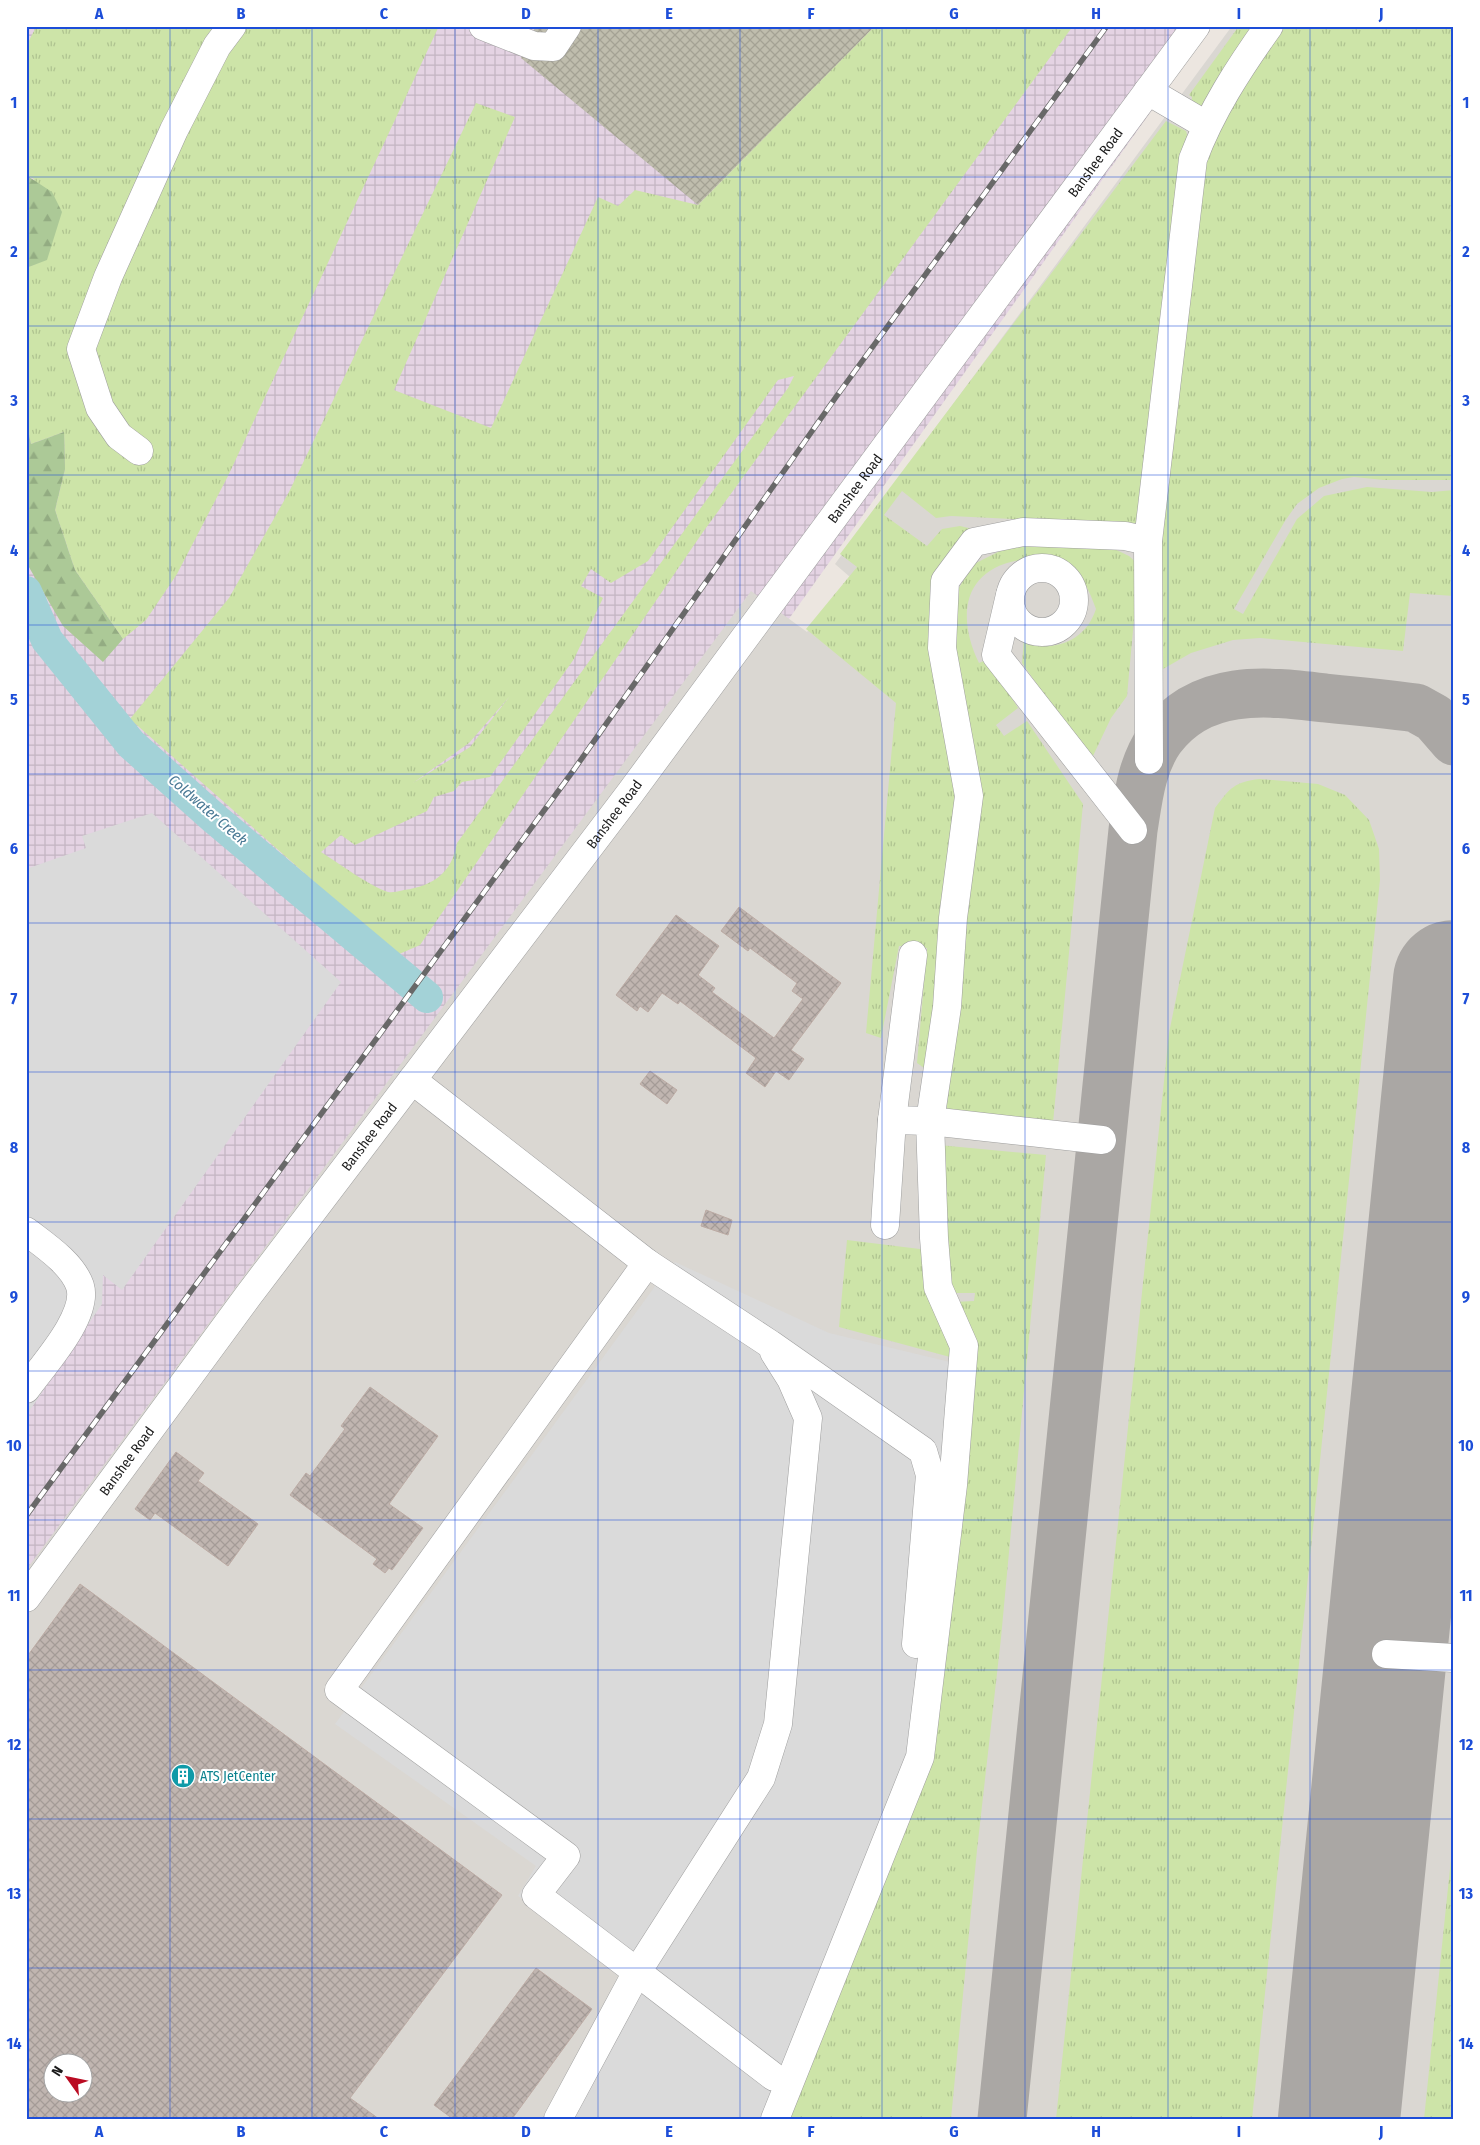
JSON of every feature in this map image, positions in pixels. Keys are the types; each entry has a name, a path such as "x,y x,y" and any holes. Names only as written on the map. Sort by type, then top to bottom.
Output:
{"street":[{"path":"139,451 119,436 100,408 81,349 108,277 174,130 217,46 232,26"},
{"path":"483,26 534,46 553,47 567,26"},
{"name":"Banshee Road","path":"26,1598 248,1296 637,784 1196,26"},
{"path":"1149,760 1148,541 1193,159 1206,125 1241,66 1270,26"},
{"path":"1148,91 1206,125"},
{"path":"776,2119 920,1757 953,1485 964,1346 938,1287 934,1238 930,1121 947,1007 953,918 969,796 942,648 945,581 974,542 1015,533 1125,536 1148,541"},
{"path":"1010,595 996,655 1133,830"},
{"path":"885,1225 892,1120 913,955"},
{"path":"412,1080 647,1263 770,1344 923,1451 930,1475 908,1740 757,2119"},
{"path":"892,1120 930,1121 1102,1140"},
{"path":"26,1231 69,1269 80,1285 81,1295 80,1308 71,1326 26,1389"},
{"path":"647,1263 339,1690 566,1856 536,1895 774,2077"},
{"path":"558,2119 637,1972 761,1778 778,1724 808,1418 791,1379 770,1344"},
{"path":"1386,1654 1454,1658"}],"shaded area":[{"path":"26,26 1212,26 776,637 942,1802 92,2096 92,2052 42,2052 42,2102 75,2102 26,2119"},
{"path":"536,26 875,26 698,205 521,58"},
{"path":"1232,26 1454,26 1454,2119 26,2119 26,1570 751,591 807,632 850,577 835,564"},
{"path":"152,813 341,982 122,1290 103,1275 102,1304 26,1416 26,869 86,848 82,836"},
{"path":"675,1262 829,1333 954,1363 914,1745 765,2119 543,2119 627,1973 518,1896 536,1866 335,1724 656,1285"}],"green space":[{"path":"37,26 439,26 228,476 177,574 146,620 123,639 75,570 55,510 65,469 64,432 31,444 26,421 26,268 47,259 34,179 26,175 26,74 29,71 26,65 25,54"},
{"path":"875,26 1073,26 703,532 420,945 397,955 130,719 229,598 289,492 476,103 515,117 394,390 491,428 598,197 618,206 635,190 698,205","holes":["794,376 788,388 457,843 451,862 446,870 424,885 396,892 388,892 364,880 321,852 341,835 355,845 427,811 434,797 454,791 462,782 490,777 574,659 603,598 581,586 591,569 611,583 648,561 778,380","510,696 470,747 413,783 469,743"]},
{"path":"1239,26 1263,26 1207,109 1191,106 1192,97 1189,95"},
{"path":"1278,26 1454,26 1454,480 1384,480 1354,477 1342,479 1319,488 1297,504 1285,521 1234,609 1243,614 1297,519 1324,496 1367,487 1432,492 1454,490 1454,596 1410,593 1403,651 1260,638 1233,640 1191,653 1156,673 1150,667 1180,351 1208,145"},
{"path":"1166,121 1186,131 1190,145 1143,512 1134,525 951,516 936,518 902,491 884,515 927,546 942,529 960,526 977,530 950,555 959,768 930,1072 917,1063 927,948 899,946 881,1038 866,1033 896,703 806,629 857,567 840,554"},
{"path":"26,175 52,192 62,212 47,260 26,268"},
{"path":"26,421 31,444 64,432 65,469 55,510 75,570 123,639 103,662 63,626 26,562"},
{"path":"1012,545 1106,545 1129,556 1139,565 1127,696 1111,718 1092,758 1085,752 1022,663 1024,638 1037,646 1057,645 1081,633 1092,618 1096,609 1088,589 1075,571 1060,561 1038,558 1002,565 987,573 976,584 970,597 967,612 972,645 979,663 988,659 1018,708 996,725 1004,736 1027,721 1083,804 1053,1123 946,1113 956,1030 959,932 952,600 972,565"},
{"path":"1260,779 1318,784 1345,795 1369,820 1379,849 1380,880 1252,2119 1056,2119 1169,1033 1215,808 1233,787 1244,782"},
{"path":"939,1145 1046,1155 1001,1638 977,1850 951,2119 786,2119 925,1773 954,1302 974,1301 975,1293 952,1293"},
{"path":"847,1240 928,1250 955,1348 950,1357 839,1327"},
{"path":"1454,1830 1454,2119 1424,2119"}],"building":[{"path":"739,907 841,983 791,1050 804,1059 789,1080 776,1071 765,1087 746,1073 756,1058 680,1001 678,1004 662,993 648,1012 640,1006 637,1011 616,995 676,915 719,946 698,975 715,988 712,992 774,1038 803,999 792,991 797,983 750,948 748,951 721,931"},
{"path":"650,1071 677,1090 667,1104 640,1084"},
{"path":"706,1210 732,1220 728,1235 701,1226"},
{"path":"370,1387 438,1436 389,1504 423,1528 392,1570 389,1568 385,1573 373,1564 377,1559 290,1495 306,1473 310,1476 345,1429 341,1426"},
{"path":"176,1452 204,1473 198,1481 258,1524 228,1566 155,1513 150,1520 135,1509"},
{"name":"ATS JetCenter","path":"80,1584 502,1895 350,2098 379,2119 26,2119 26,1658"},
{"path":"536,1968 592,2009 512,2119 453,2119 434,2105"}],"waterway":[{"name":"Coldwater Creek","path":"26,592 47,640 131,744 215,819 427,997"}],"taxiway":[{"path":"1002,2119 1133,830 1144,771 1160,739 1176,721 1195,708 1215,700 1236,695 1280,694 1416,708 1434,718 1454,741"},
{"path":"1450,1012 1454,1002"}],"runway":[{"path":"1339,2119 1454,981"}],"railway":[{"path":"26,1516 573,771 836,397 1107,26"}],"place":[{"name":"ATS JetCenter","path":"183,1776"}]}
